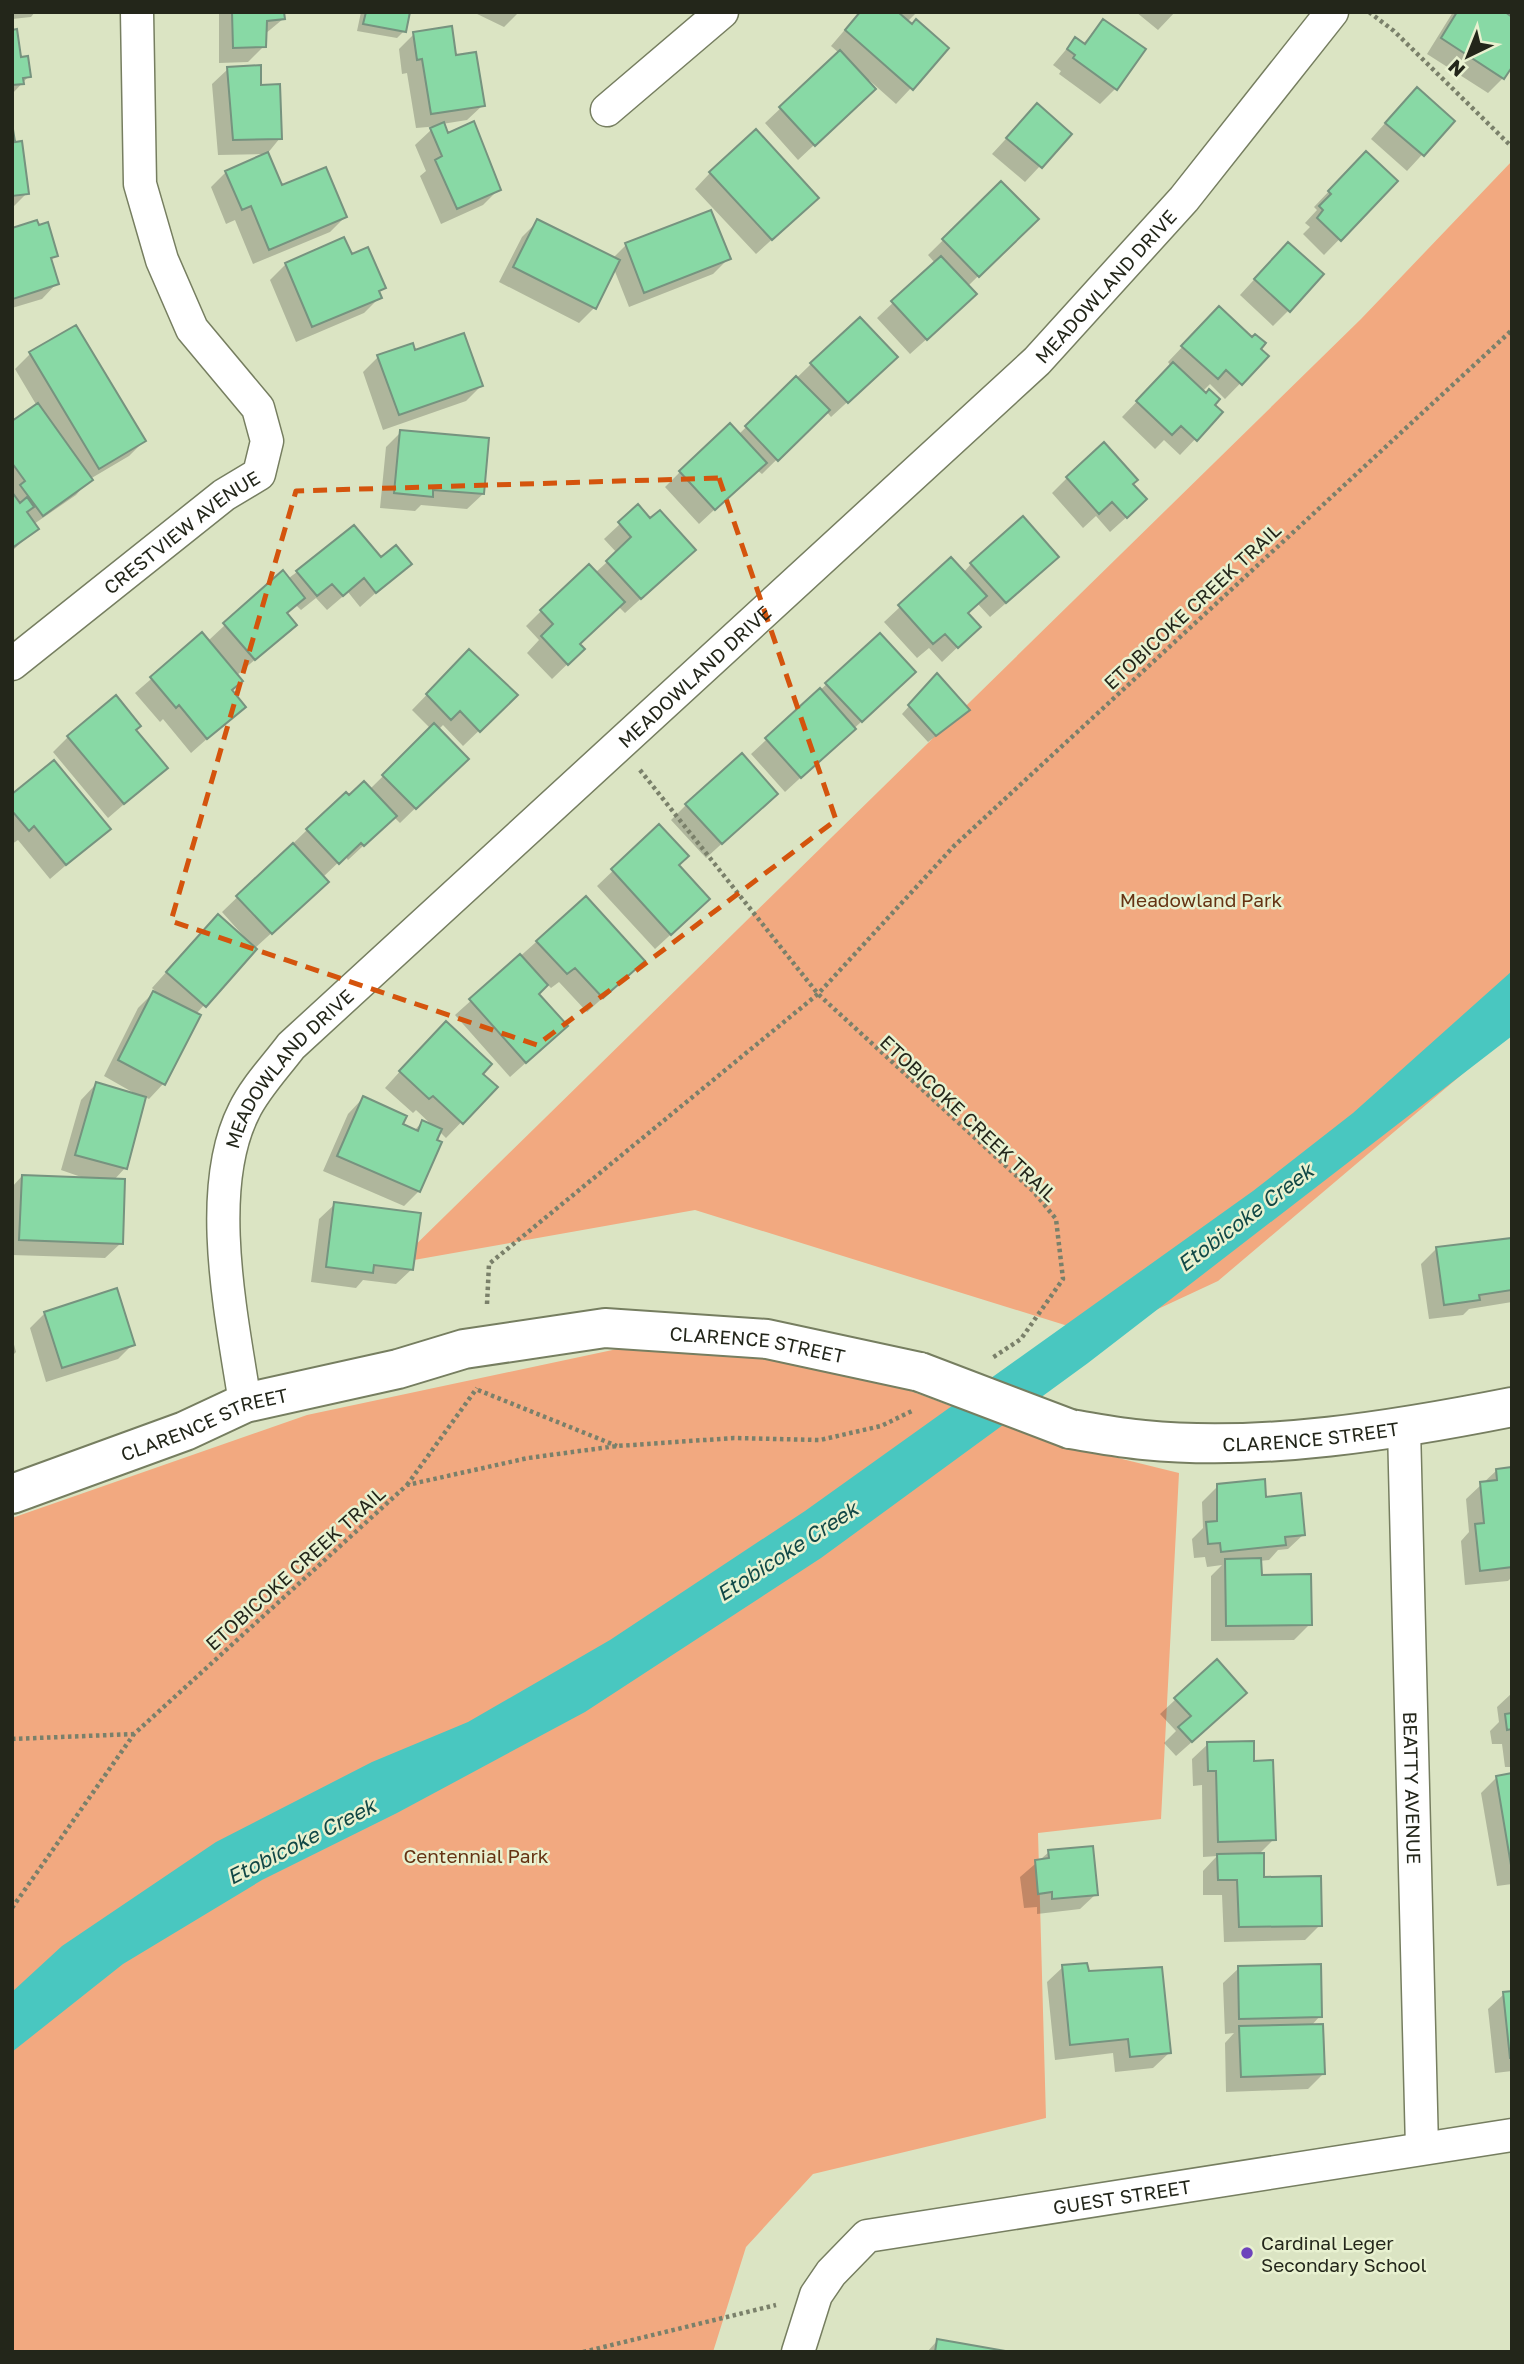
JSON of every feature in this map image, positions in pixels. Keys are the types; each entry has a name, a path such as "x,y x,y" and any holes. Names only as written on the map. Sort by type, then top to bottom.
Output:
{"street":[{"name":"CRESTVIEW AVENUE","path":"12,664 224,495 260,474 267,441 258,408 192,329 162,260 140,184 137,12"},
{"path":"607,110 722,12"},
{"name":"MEADOWLAND DRIVE","path":"244,1403 222,1234 229,1160 243,1111 291,1045 1037,361 1184,199 1332,12"},
{"name":"CLARENCE STREET","path":"12,1494 185,1432 244,1403 398,1369 464,1349 605,1328 767,1339 918,1390 1070,1429 1145,1440 1230,1443 1404,1428 1512,1406"},
{"name":"BEATTY AVENUE","path":"1404,1428 1422,2148"},
{"name":"GUEST STREET","path":"798,2352 817,2295 831,2273 867,2236 1512,2135"}],"path":[{"path":"1369,12 1394,30 1512,147"},
{"name":"ETOBICOKE CREEK TRAIL","path":"986,1362 1021,1339 1063,1279 1056,1219 1033,1191 818,994 954,846 1512,330"},
{"path":"486,1304 489,1265 818,994 620,745"},
{"path":"474,1380 478,1390 617,1446"},
{"path":"407,1485 478,1390"},
{"name":"ETOBICOKE CREEK TRAIL","path":"12,1908 134,1734 407,1485 528,1458 617,1446 734,1438 820,1440 881,1426 918,1390"},
{"path":"12,1739 134,1734"},
{"path":"583,2352 772,2306"}],"highlighted area":[{"path":"719,478 836,820 537,1045 171,921 296,491"}],"green space":[{"name":"Meadowland Park","path":"1512,161 1512,1032 1218,1281 1100,1336 695,1210 397,1263 1361,319"},
{"name":"Centennial Park","path":"650,1342 841,1365 1037,1438 1179,1473 1161,1819 1038,1833 1046,2118 813,2174 746,2247 713,2352 12,2352 12,1518 307,1415"}],"water":[{"name":"Etobicoke Creek","path":"1512,971 1512,1036 1088,1363 821,1558 585,1712 397,1813 262,1880 123,1964 12,2052 12,1992 62,1946 216,1842 372,1762 468,1722 610,1640 805,1511 1253,1191 1353,1113"}],"building":[{"path":"232,12 284,12 285,19 267,21 266,47 233,48"},
{"path":"366,12 410,12 406,32 363,24"},
{"path":"860,12 898,12 912,24 916,19 949,48 913,90 845,30"},
{"path":"1457,12 1505,12 1512,17 1512,67 1504,79 1441,38"},
{"path":"1103,19 1146,49 1117,90 1073,58 1075,55 1067,49 1075,37 1085,44"},
{"path":"452,26 456,55 476,52 485,106 431,114 422,59 417,60 413,32"},
{"path":"17,29 21,57 28,56 31,77 23,78 24,84 12,85 12,30"},
{"path":"840,50 876,89 815,146 779,107"},
{"path":"261,65 261,85 280,84 282,139 233,140 227,67"},
{"path":"1417,87 1455,121 1424,156 1385,123"},
{"path":"1037,103 1072,134 1042,168 1006,138"},
{"path":"474,121 501,190 457,209 435,160 442,156 430,128 444,122 448,133"},
{"path":"12,123 15,142 22,141 29,194 12,196"},
{"path":"756,129 819,198 772,240 709,172"},
{"path":"1366,151 1398,181 1341,241 1317,218 1323,210 1319,206 1331,194 1328,191"},
{"path":"268,152 282,185 326,167 347,217 269,250 251,206 242,210 225,171"},
{"path":"1001,181 1039,219 979,277 942,239"},
{"path":"711,210 731,259 644,293 625,243"},
{"path":"537,219 620,260 596,309 513,267"},
{"path":"37,220 39,225 48,222 58,256 51,258 59,284 13,299 12,228"},
{"path":"344,237 352,254 368,247 386,288 379,291 382,298 312,327 285,263"},
{"path":"1288,242 1324,274 1290,312 1254,279"},
{"path":"941,256 977,294 927,340 891,301"},
{"path":"1219,306 1252,337 1255,334 1266,343 1261,349 1269,356 1242,385 1226,370 1218,379 1181,346"},
{"path":"860,317 898,357 848,403 810,363"},
{"path":"76,325 146,441 99,469 29,352"},
{"path":"464,333 483,386 399,415 377,355 413,343 415,350"},
{"path":"1173,362 1206,393 1209,389 1220,399 1215,405 1223,412 1197,441 1181,426 1172,435 1136,401"},
{"path":"796,376 830,410 778,461 745,426"},
{"path":"38,403 93,480 43,516 20,485 25,481 12,463 12,421"},
{"path":"730,423 767,463 715,510 679,471"},
{"path":"400,430 489,438 484,494 433,490 433,497 394,493"},
{"path":"1104,442 1138,480 1133,484 1147,499 1127,518 1112,502 1099,514 1066,477"},
{"path":"12,492 20,503 27,497 34,507 27,512 39,529 12,548"},
{"path":"638,504 650,518 660,510 696,550 641,599 606,561 631,537 618,522"},
{"path":"1023,516 1059,557 1006,603 970,563"},
{"path":"354,525 381,557 396,545 412,564 376,593 364,578 343,596 332,584 317,596 296,571"},
{"path":"951,557 987,596 968,613 981,627 958,648 945,634 933,644 898,605"},
{"path":"589,564 625,602 580,644 585,649 568,665 541,636 553,624 540,610"},
{"path":"283,570 305,598 287,613 297,625 255,660 223,623"},
{"path":"202,632 243,681 232,690 246,707 207,739 179,705 176,708 150,677"},
{"path":"880,633 916,672 862,722 825,683"},
{"path":"469,649 518,695 480,732 460,711 451,720 426,694"},
{"path":"937,673 970,710 936,736 908,705"},
{"path":"820,688 856,729 801,778 765,738"},
{"path":"116,695 141,726 136,730 168,768 124,804 67,736"},
{"path":"434,723 469,759 416,809 382,775"},
{"path":"742,753 778,794 722,844 685,804"},
{"path":"54,760 111,829 66,865 34,826 29,831 12,811 12,794"},
{"path":"364,781 397,816 364,846 361,843 339,864 306,829 346,792 349,795"},
{"path":"659,824 689,856 679,865 710,899 671,935 611,869"},
{"path":"293,843 329,882 272,934 236,896"},
{"path":"586,896 645,961 603,998 575,968 567,974 536,941"},
{"path":"218,914 257,949 206,1007 166,972"},
{"path":"520,954 548,985 539,994 568,1026 526,1063 469,999"},
{"path":"153,991 201,1015 165,1085 118,1060"},
{"path":"446,1021 492,1064 483,1074 498,1087 463,1124 433,1096 429,1099 399,1071"},
{"path":"96,1082 146,1097 127,1169 75,1155"},
{"path":"363,1096 407,1116 403,1124 418,1131 422,1120 442,1129 437,1140 442,1142 420,1192 337,1156"},
{"path":"22,1175 125,1179 123,1244 19,1240"},
{"path":"334,1202 421,1213 413,1270 374,1265 373,1273 326,1267"},
{"path":"1512,1238 1512,1290 1479,1295 1480,1300 1444,1305 1436,1247"},
{"path":"117,1288 135,1345 62,1368 44,1312"},
{"path":"1512,1467 1512,1567 1480,1571 1475,1524 1484,1523 1480,1482 1497,1480 1496,1469"},
{"path":"1265,1479 1266,1497 1301,1493 1305,1535 1285,1537 1286,1545 1221,1552 1220,1543 1208,1544 1206,1522 1217,1521 1217,1484"},
{"path":"1261,1558 1262,1575 1311,1574 1312,1625 1226,1626 1225,1559"},
{"path":"1217,1659 1247,1693 1192,1742 1178,1727 1191,1716 1174,1698"},
{"path":"1512,1713 1512,1729 1507,1730 1505,1714"},
{"path":"1254,1741 1254,1761 1273,1760 1276,1840 1218,1842 1216,1771 1208,1771 1207,1742"},
{"path":"1512,1773 1512,1871 1496,1776"},
{"path":"1093,1846 1098,1895 1052,1899 1052,1892 1038,1894 1035,1860 1049,1858 1048,1850"},
{"path":"1264,1853 1264,1877 1321,1876 1322,1926 1239,1927 1237,1880 1218,1880 1217,1854"},
{"path":"1087,1963 1089,1971 1162,1967 1171,2053 1130,2057 1128,2039 1070,2045 1062,1965"},
{"path":"1321,1964 1322,2017 1239,2019 1238,1966"},
{"path":"1512,1991 1512,2058 1510,2058 1503,1992"},
{"path":"1323,2024 1325,2074 1241,2077 1239,2026"},
{"path":"937,2339 1011,2352 935,2352"}],"place":[{"name":"Cardinal Leger Secondary School","path":"1247,2253"}]}
